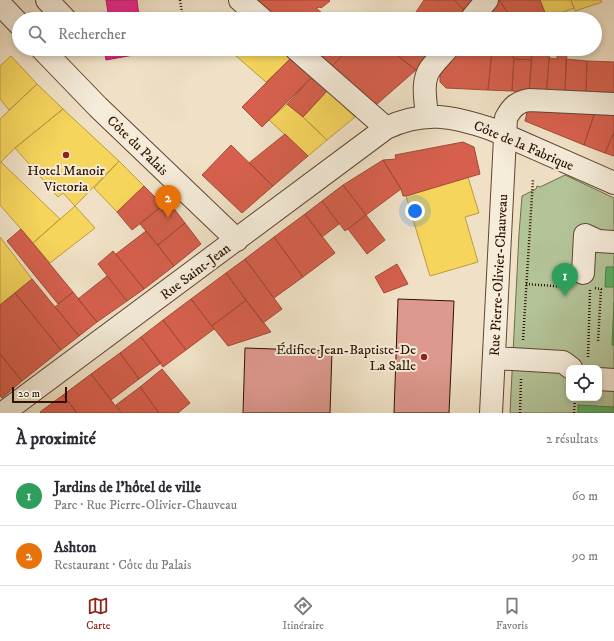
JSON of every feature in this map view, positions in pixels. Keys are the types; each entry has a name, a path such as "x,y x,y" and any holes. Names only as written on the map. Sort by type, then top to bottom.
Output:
{"street":[{"path":"46,0 58,12"},
{"path":"240,0 254,12"},
{"path":"478,12 487,0"},
{"path":"0,4 12,17"},
{"name":"Côte du Palais","path":"52,56 98,107 237,240"},
{"path":"304,56 386,128"},
{"path":"427,117 425,86 426,78 429,70 441,56"},
{"name":"Rue Pierre-Olivier-Chauveau","path":"491,413 506,118 512,107 521,102 530,100 614,104"},
{"name":"Côte de la Fabrique","path":"386,128 415,118 427,117 456,119 491,129 614,184"},
{"name":"Rue Saint-Jean","path":"3,413 386,128"},
{"path":"586,283 585,235 598,240 614,242"},
{"path":"494,358 563,362 572,365"},
{"path":"602,376 614,380"}],"path":[{"path":"180,0 182,12"},
{"path":"520,413 533,179"},
{"path":"526,284 586,283 601,289 598,342"},
{"path":"586,283 590,288 586,365"},
{"path":"574,413 575,401"}],"green space":[{"path":"565,175 614,198 614,413 510,413 522,196 536,189 537,186 540,187"}],"building: Logements":[{"path":"540,0 571,0 574,8 563,12 545,12"},
{"path":"571,0 601,0 602,2 575,11"},
{"path":"11,56 37,84 9,110 0,99 0,66"},
{"path":"236,56 289,56 291,58 266,82"},
{"path":"37,84 63,109 15,148 0,163 0,119"},
{"path":"327,91 355,117 327,140 303,117"},
{"path":"287,104 327,140 308,156 269,120"},
{"name":"Hotel Manoir Victoria","path":"63,109 119,161 75,206 63,193 58,197 15,148"},
{"path":"119,161 144,186 117,212 94,188"},
{"path":"1,162 60,219 33,243 0,205"},
{"path":"468,177 479,213 465,217 478,262 430,276 406,196"},
{"path":"75,206 95,228 50,263 33,243"},
{"path":"0,237 32,279 0,305"}],"building: Commerces":[{"path":"255,0 330,1 321,8 316,8 321,12 269,12"},
{"path":"424,0 454,0 466,12 416,12"},
{"path":"454,0 474,0 466,11"},
{"path":"496,0 499,0 507,12 487,12"},
{"path":"499,0 540,0 545,12 507,12"},
{"path":"320,56 342,56 332,66"},
{"path":"342,56 398,56 416,70 376,105 332,66"},
{"path":"398,56 429,56 416,70"},
{"path":"452,56 491,56 488,90 446,88 440,82 440,75"},
{"path":"491,56 512,56 514,59 512,91 488,90"},
{"path":"512,56 532,56 532,60 514,59"},
{"path":"532,56 549,56 546,93 529,92"},
{"path":"557,56 567,56 565,91 547,90 549,58 557,59"},
{"path":"291,58 312,77 262,127 242,107"},
{"path":"514,59 532,60 529,92 512,91"},
{"path":"566,59 587,61 586,93 565,91"},
{"path":"587,61 614,62 614,93 586,93"},
{"path":"312,77 327,91 303,117 287,104"},
{"path":"528,108 595,112 584,145 525,121"},
{"path":"595,112 614,114 614,132 605,153 584,145"},
{"path":"614,132 614,156 605,153"},
{"path":"285,134 308,156 273,186 249,163"},
{"path":"463,142 474,147 480,174 406,196 403,196 401,189 383,160 396,159 395,155"},
{"path":"231,145 273,186 242,213 202,175"},
{"path":"383,160 401,189 366,215 343,185"},
{"path":"343,185 366,215 345,231 322,201"},
{"path":"144,186 163,205 132,230 117,212"},
{"path":"168,201 185,223 158,245 140,224"},
{"path":"322,201 339,224 322,237 305,214"},
{"path":"305,214 335,253 303,277 274,237"},
{"path":"366,215 385,240 367,254 348,229"},
{"path":"185,223 201,244 174,266 158,245"},
{"path":"21,229 73,292 58,304 7,241"},
{"path":"146,231 174,266 144,289 116,254"},
{"path":"274,237 303,277 274,298 245,259"},
{"path":"113,251 144,289 127,301 98,264"},
{"path":"245,259 282,309 263,323 226,273"},
{"path":"397,264 408,284 384,293 375,277"},
{"path":"226,273 246,300 212,326 191,299"},
{"path":"107,276 127,301 97,322 78,299"},
{"path":"32,279 79,336 61,350 15,293"},
{"path":"73,292 97,322 79,336 55,307"},
{"path":"15,293 61,350 22,381 0,354 0,305"},
{"path":"191,299 214,329 186,350 163,320"},
{"path":"246,300 271,332 228,346 212,326"},
{"path":"163,320 186,350 163,367 141,337"},
{"path":"141,337 161,363 139,379 120,353"},
{"path":"120,353 139,379 111,400 91,374"},
{"path":"0,354 22,381 2,398 0,396"},
{"path":"162,369 190,403 178,413 159,413 140,387"},
{"path":"91,374 121,413 77,413 63,395"},
{"path":"140,387 159,413 122,413 116,405"},
{"path":"63,395 77,413 40,412"}],"building: Santé":[{"path":"106,0 137,0 138,12 108,12"},
{"path":"105,56 128,56 106,60"}],"building: Public":[{"path":"606,267 614,267 614,287 605,287"},
{"path":"614,302 614,345 612,345"},
{"path":"578,405 614,407 614,413 578,413"}],"building: Autres":[{"name":"Édifice Jean-Baptiste-De La Salle","path":"398,299 454,301 449,413 394,413"},
{"path":"245,348 332,351 330,413 243,413"}],"place":[{"name":"Hotel Manoir Victoria","path":"66,155"},
{"name":"Ashton","path":"168,218"},
{"name":"Jardins de l'hôtel de ville","path":"565,296"},
{"name":"Édifice Jean-Baptiste-De La Salle","path":"424,357"}]}
